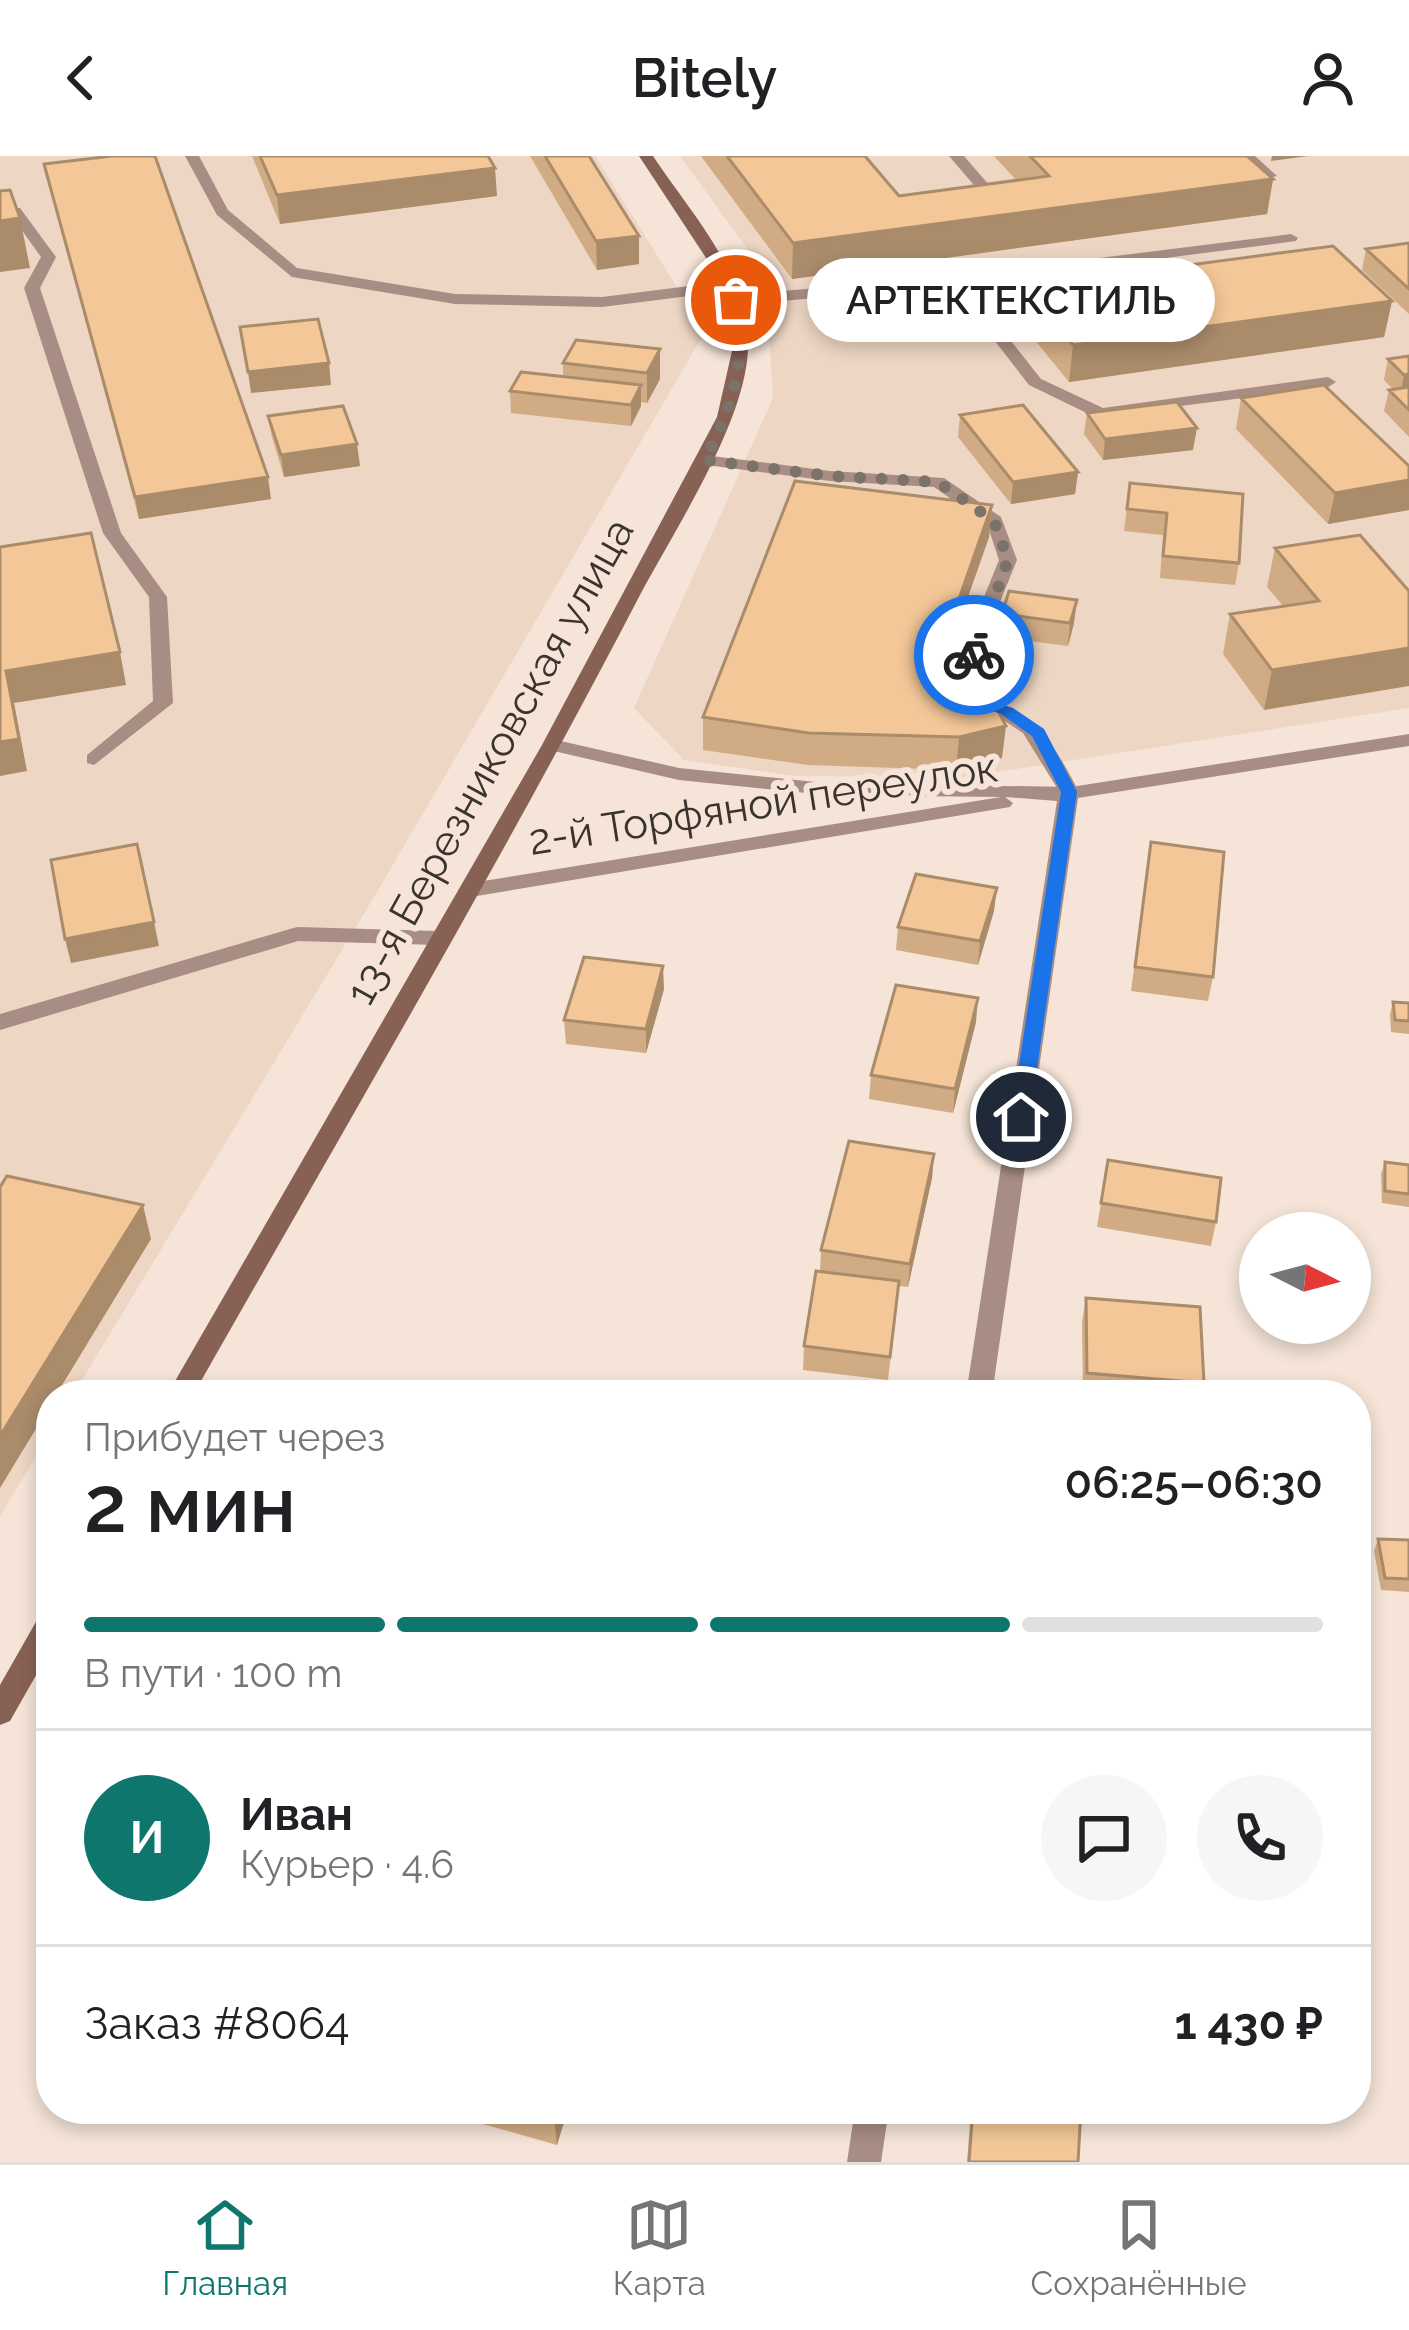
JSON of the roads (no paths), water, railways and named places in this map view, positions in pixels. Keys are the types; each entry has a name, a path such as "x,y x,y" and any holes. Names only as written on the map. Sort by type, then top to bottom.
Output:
{"street":[{"path":"192,156 222,212 292,272 455,299 602,302 956,281 1291,238"},
{"path":"646,156 732,293"},
{"path":"956,156 984,188"},
{"path":"1246,156 1270,176"},
{"path":"0,211 15,211 49,257 32,288 112,533 158,597 163,704 94,759"},
{"path":"956,281 1035,382 1101,413 1328,382"},
{"name":"13-я Березниковская улица","path":"188,1380 552,745 704,460 736,383 741,326 732,293"},
{"path":"704,460 830,476 938,482 994,521 1008,560 982,624 962,698 1007,711 1039,733 1069,792 981,1380"},
{"name":"2-й Торфяной переулок","path":"470,890 1409,740"},
{"name":"2-й Торфяной переулок","path":"552,745 679,774 826,789 1069,792"},
{"path":"0,1022 296,934 438,938"},
{"path":"0,1712 36,1648"},
{"path":"864,2162 870,2124"}],"place":[{"name":"АРТЕКТЕКСТИЛЬ","path":"736,300"}]}
